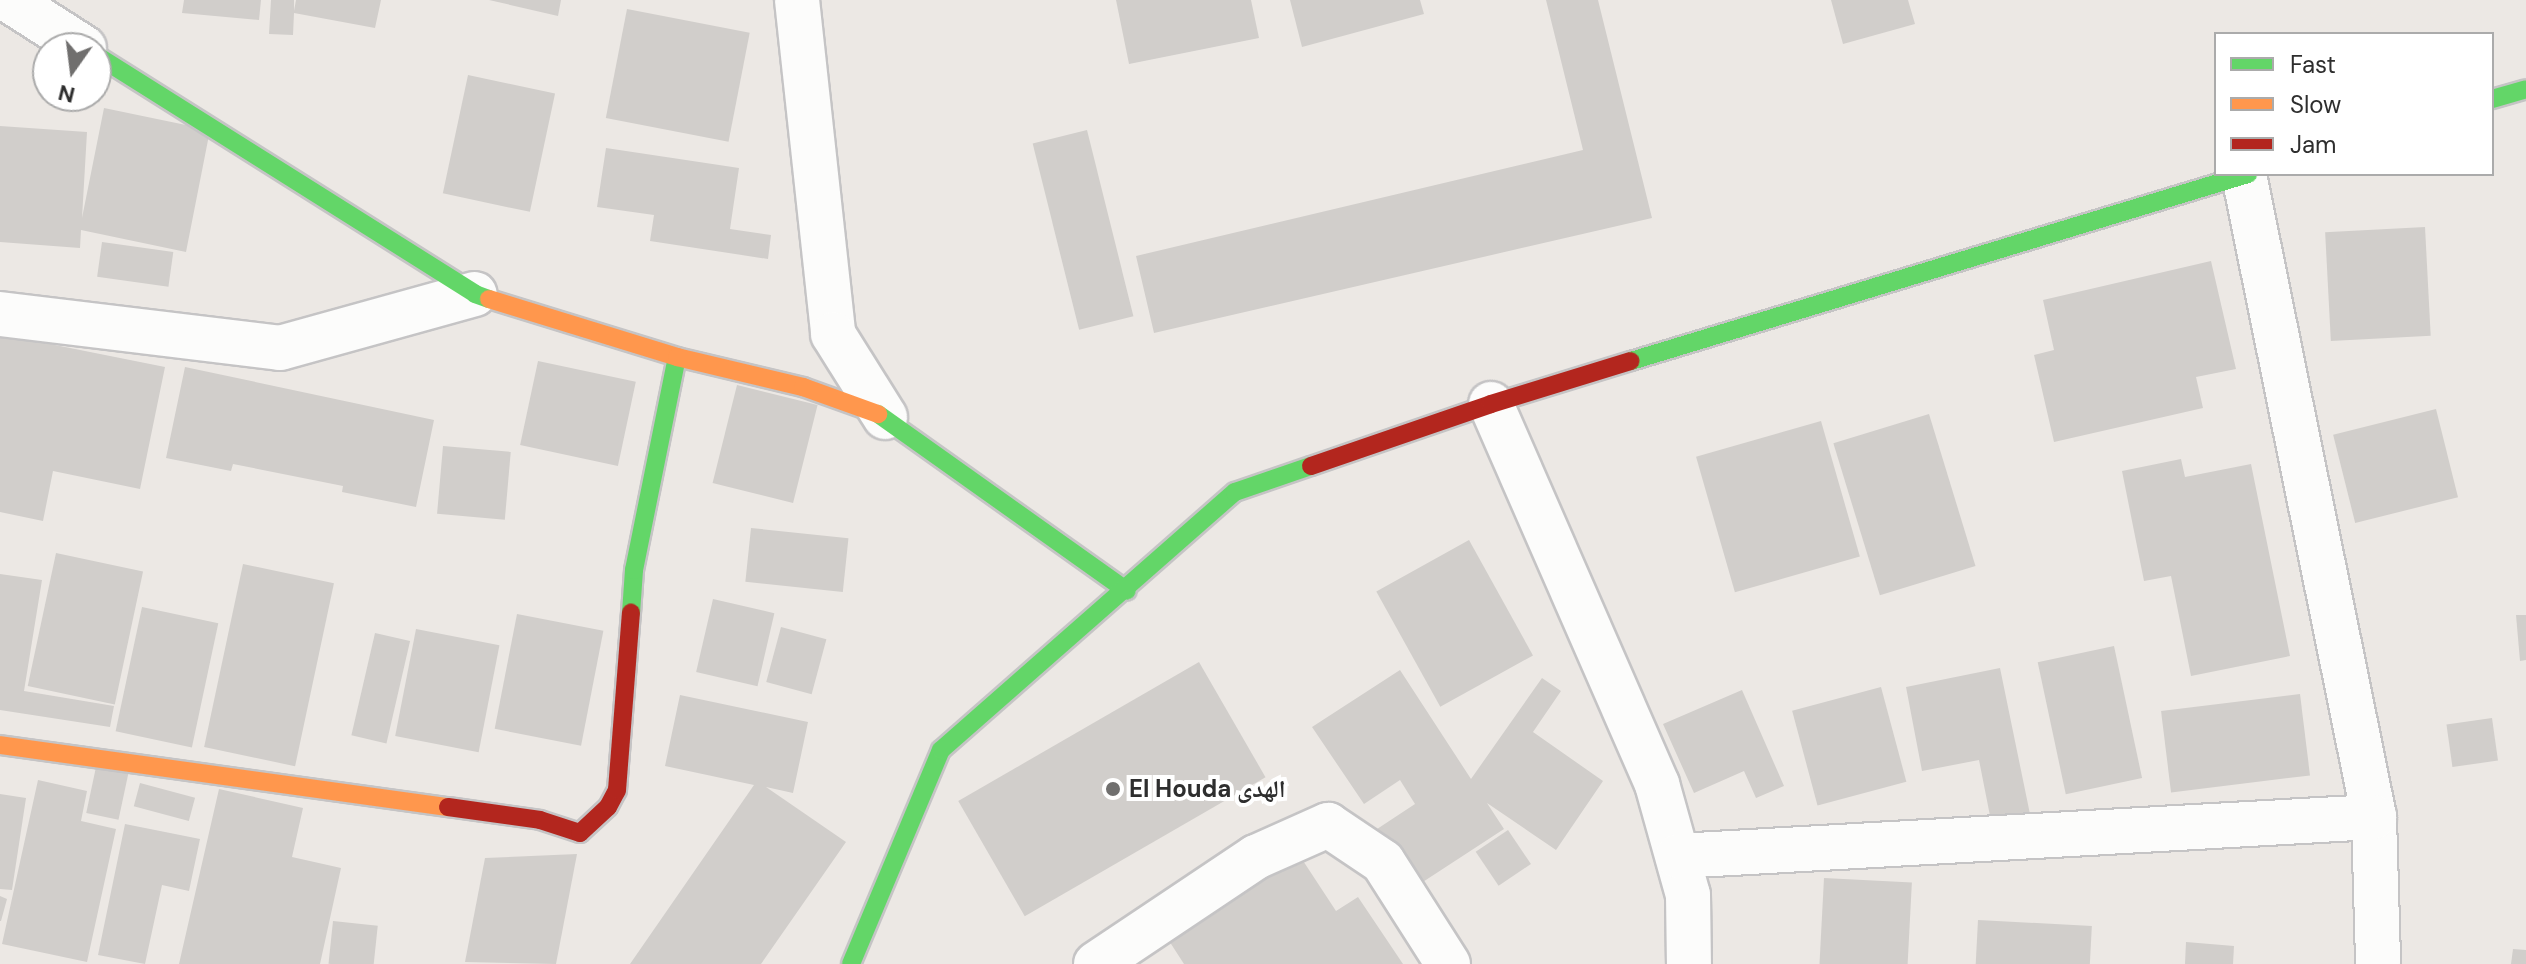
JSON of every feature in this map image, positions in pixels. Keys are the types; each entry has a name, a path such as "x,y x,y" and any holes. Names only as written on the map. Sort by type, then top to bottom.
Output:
{"street":[{"path":"9,0 59,32"},
{"path":"797,0 833,334 885,417"},
{"path":"112,65 475,294 677,357 803,387 885,417 1127,591"},
{"path":"2494,98 2526,89"},
{"path":"851,964 941,750 1127,591 1235,492 1491,404 2243,176"},
{"path":"2246,176 2374,817 2378,964"},
{"path":"0,314 280,348 475,294"},
{"path":"0,745 540,820 580,833 608,807 617,790 634,570 677,357"},
{"path":"1491,404 1657,784 1688,895 1689,964"},
{"path":"1678,856 2374,817"},
{"path":"1096,964 1256,857 1328,825 1383,862 1448,964"}],"building":[{"path":"184,0 261,0 259,20 182,13"},
{"path":"271,0 294,0 294,11 296,0 381,0 375,28 294,13 293,35 269,34"},
{"path":"489,0 561,0 558,16"},
{"path":"1116,0 1251,0 1259,38 1129,64"},
{"path":"1290,0 1420,0 1424,14 1302,47"},
{"path":"1546,0 1598,0 1652,218 1154,333 1136,256 1583,150"},
{"path":"1831,0 1908,0 1915,24 1843,44"},
{"path":"627,9 750,33 729,142 606,118"},
{"path":"468,75 555,94 530,212 443,193"},
{"path":"112,110 210,130 186,252 81,230 80,248 0,242 0,126 87,132 82,218 103,112"},
{"path":"1087,130 1133,316 1079,330 1033,144"},
{"path":"606,148 739,168 730,229 771,235 768,259 650,241 654,215 597,207"},
{"path":"2425,227 2431,336 2331,341 2325,232"},
{"path":"102,242 173,252 168,287 97,277"},
{"path":"2211,261 2236,369 2196,377 2203,408 2054,442 2034,355 2054,350 2043,300"},
{"path":"0,334 165,367 140,489 53,471 43,521 0,512"},
{"path":"538,361 636,382 618,466 520,445"},
{"path":"185,367 434,420 416,507 342,492 343,486 233,464 231,471 166,458"},
{"path":"737,385 818,405 793,503 713,483"},
{"path":"2436,409 2458,497 2355,523 2333,435"},
{"path":"1929,414 1975,566 1880,595 1833,443"},
{"path":"1821,421 1860,557 1735,592 1696,457"},
{"path":"443,446 511,452 505,520 437,514"},
{"path":"2181,459 2185,477 2251,464 2290,656 2191,676 2171,576 2144,581 2122,471"},
{"path":"751,528 848,538 843,592 745,582"},
{"path":"1469,540 1533,655 1440,707 1376,591"},
{"path":"56,553 143,572 115,705 28,686"},
{"path":"243,564 334,583 295,766 204,747"},
{"path":"0,574 42,580 24,691 114,706 110,727 0,710"},
{"path":"713,599 774,613 758,686 696,672"},
{"path":"142,607 218,623 192,747 116,731"},
{"path":"517,614 603,631 581,746 495,729"},
{"path":"2516,615 2526,615 2526,660 2520,661"},
{"path":"781,627 826,639 812,694 766,682"},
{"path":"416,629 499,645 479,752 395,736"},
{"path":"375,633 410,641 386,743 351,735"},
{"path":"2114,646 2142,778 2066,794 2038,662"},
{"name":"El Houda الهدى","path":"1199,662 1266,777 1025,916 958,801"},
{"path":"2000,668 2031,819 1992,826 1979,760 1922,771 1906,687"},
{"path":"1400,670 1471,779 1542,678 1561,691 1533,732 1603,781 1556,850 1487,803 1504,829 1409,891 1371,833 1415,804 1400,780 1364,804 1312,727"},
{"path":"1881,687 1906,782 1817,805 1792,711"},
{"path":"1742,690 1784,786 1756,798 1744,771 1694,793 1663,724"},
{"path":"2300,694 2310,775 2171,792 2161,711"},
{"path":"680,695 808,722 793,793 766,787 846,842 761,964 630,964 754,785 665,766"},
{"path":"2492,718 2498,761 2452,767 2446,724"},
{"path":"96,767 128,774 119,820 86,813"},
{"path":"38,780 87,791 81,821 116,829 87,962 2,944"},
{"path":"140,783 195,798 189,821 134,806"},
{"path":"219,789 303,808 292,857 341,868 320,964 179,964"},
{"path":"0,794 26,798 12,890 0,889"},
{"path":"125,824 200,839 189,891 162,885 145,964 98,955"},
{"path":"1508,830 1531,864 1499,886 1476,852"},
{"path":"1294,847 1336,911 1358,897 1403,964 1184,964 1164,933"},
{"path":"577,854 556,964 465,962 485,858"},
{"path":"1824,878 1912,883 1908,964 1819,964"},
{"path":"0,896 7,899 1,921 0,921"},
{"path":"1978,920 2092,926 2090,964 1976,964"},
{"path":"333,921 378,926 374,964 329,964"},
{"path":"2186,942 2234,946 2233,964 2185,964"},
{"path":"2513,949 2526,950 2526,964 2511,964"}],"traffic: fast":[{"path":"112,65 475,294 489,299"},
{"path":"2494,98 2526,89"},
{"path":"1631,361 2241,176"},
{"path":"631,613 634,570 677,357"},
{"path":"878,414 1127,591"},
{"path":"851,964 941,750 1235,492 1311,466"}],"traffic: slow":[{"path":"489,299 677,357 803,387 878,414"},
{"path":"0,745 448,807"}],"traffic: jam":[{"path":"1311,466 1491,404 1631,361"},
{"path":"448,807 540,820 580,833 608,807 617,790 631,613"}],"place":[{"name":"El Houda الهدى","path":"1113,789"}]}
